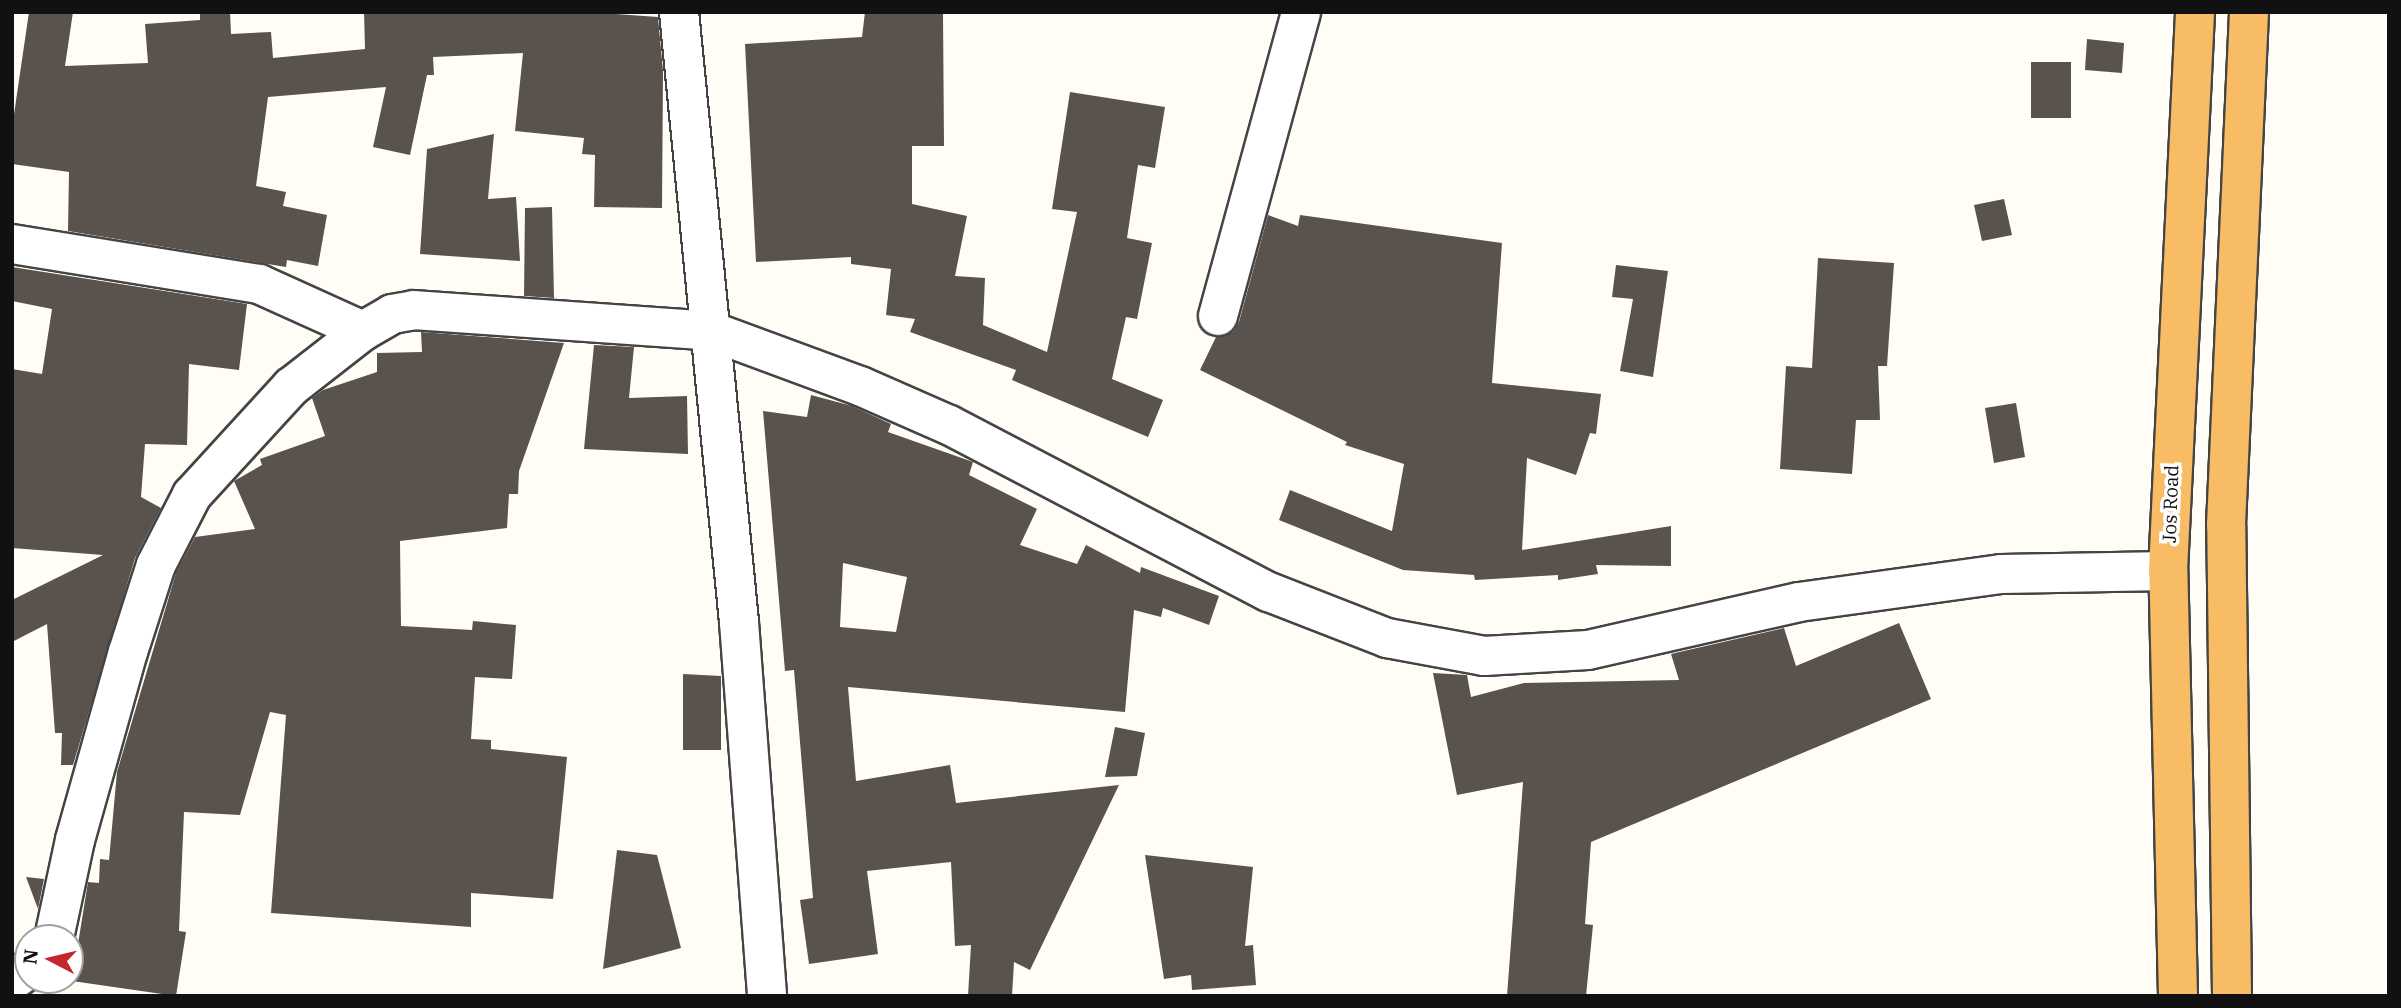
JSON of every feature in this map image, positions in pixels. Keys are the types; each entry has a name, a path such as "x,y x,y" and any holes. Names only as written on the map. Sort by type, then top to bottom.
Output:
{"highway":[{"name":"Jos Road","path":"2178,996 2168,571 2195,12"},
{"path":"2232,996 2227,525 2249,12"}],"street":[{"path":"679,12 711,331 767,996"},
{"path":"1219,316 1301,12"},
{"path":"12,244 259,284 363,331"},
{"path":"57,924 75,840 128,652 171,532 192,495 291,387 363,331 391,314 414,310 711,331 860,386 949,425 1269,592 1387,638 1484,656 1588,650 1799,602 2001,574 2168,571"}],"building":[{"path":"29,12 73,12 65,66 148,63 145,24 200,20 200,12 230,12 231,34 271,32 273,58 365,49 364,12 588,12 658,17 663,71 662,208 594,207 595,155 582,154 584,138 515,131 523,53 433,57 434,75 427,75 410,155 373,147 386,87 268,97 256,186 286,192 283,206 327,215 318,266 287,260 286,267 68,231 69,172 12,164 12,128"},
{"path":"865,12 943,12 944,146 912,146 912,204 967,216 955,276 985,278 983,325 1047,352 1077,212 1052,209 1070,92 1165,107 1155,168 1138,165 1127,238 1152,243 1137,319 1126,317 1112,379 1163,400 1148,437 1012,380 1016,370 910,332 915,319 886,315 891,269 851,264 851,257 756,262 745,44 862,37"},
{"path":"2087,39 2124,43 2122,73 2085,70"},
{"path":"2031,62 2071,62 2071,118 2031,118"},
{"path":"494,134 488,199 516,197 520,261 420,254 427,149"},
{"path":"2004,199 2012,235 1982,241 1974,205"},
{"path":"552,207 554,298 524,296 525,208"},
{"path":"1268,215 1298,226 1300,215 1502,243 1492,383 1601,394 1596,434 1590,433 1576,475 1527,458 1522,550 1671,526 1671,566 1596,565 1598,574 1558,580 1558,575 1475,580 1474,575 1403,570 1279,520 1290,490 1392,531 1404,464 1345,445 1347,442 1200,370 1216,337 1233,332 1239,322"},
{"path":"1818,258 1894,263 1887,366 1878,366 1880,420 1856,420 1852,474 1780,469 1786,366 1812,368"},
{"path":"1616,265 1668,271 1653,377 1620,371 1633,299 1612,297"},
{"path":"12,267 247,304 239,370 189,364 187,445 145,444 141,497 161,508 135,558 73,765 61,765 62,733 55,733 47,624 12,642 12,600 103,555 12,548 12,369 42,374 52,309 12,301"},
{"path":"421,332 564,343 519,471 518,494 509,494 507,528 400,541 401,626 472,630 473,621 516,625 512,679 475,677 471,739 491,740 491,749 567,757 553,899 471,893 471,927 271,913 286,715 270,712 240,815 184,812 179,931 186,932 176,996 84,983 84,924 81,924 88,882 99,883 100,859 109,860 117,772 176,573 195,537 255,529 234,481 262,465 260,459 325,436 312,398 323,390 377,372 377,353 422,352"},
{"path":"594,345 634,347 629,398 687,396 688,454 584,449"},
{"path":"811,395 852,406 891,424 888,432 973,462 969,475 1037,509 1020,545 1077,564 1086,545 1140,573 1141,567 1219,596 1209,625 1163,608 1161,617 1134,610 1125,712 848,687 856,781 950,765 956,803 1119,785 1030,970 1014,962 1012,996 968,996 971,945 955,946 951,862 867,871 878,954 809,964 800,900 813,898 794,670 785,671 763,411 807,417","holes":["843,563 907,577 896,632 840,627"]},
{"path":"2016,403 2025,457 1994,463 1985,408"},
{"path":"1899,623 1931,699 1591,842 1585,924 1593,925 1586,996 1507,996 1523,782 1457,795 1433,673 1467,675 1471,697 1524,683 1679,680 1671,654 1784,628 1796,666"},
{"path":"683,674 721,676 721,750 683,750"},
{"path":"1115,727 1145,733 1137,776 1105,777"},
{"path":"617,850 657,855 681,948 603,969"},
{"path":"1145,855 1253,867 1245,946 1253,945 1256,985 1192,990 1191,975 1164,979"},
{"path":"26,877 44,879 38,909"}]}
